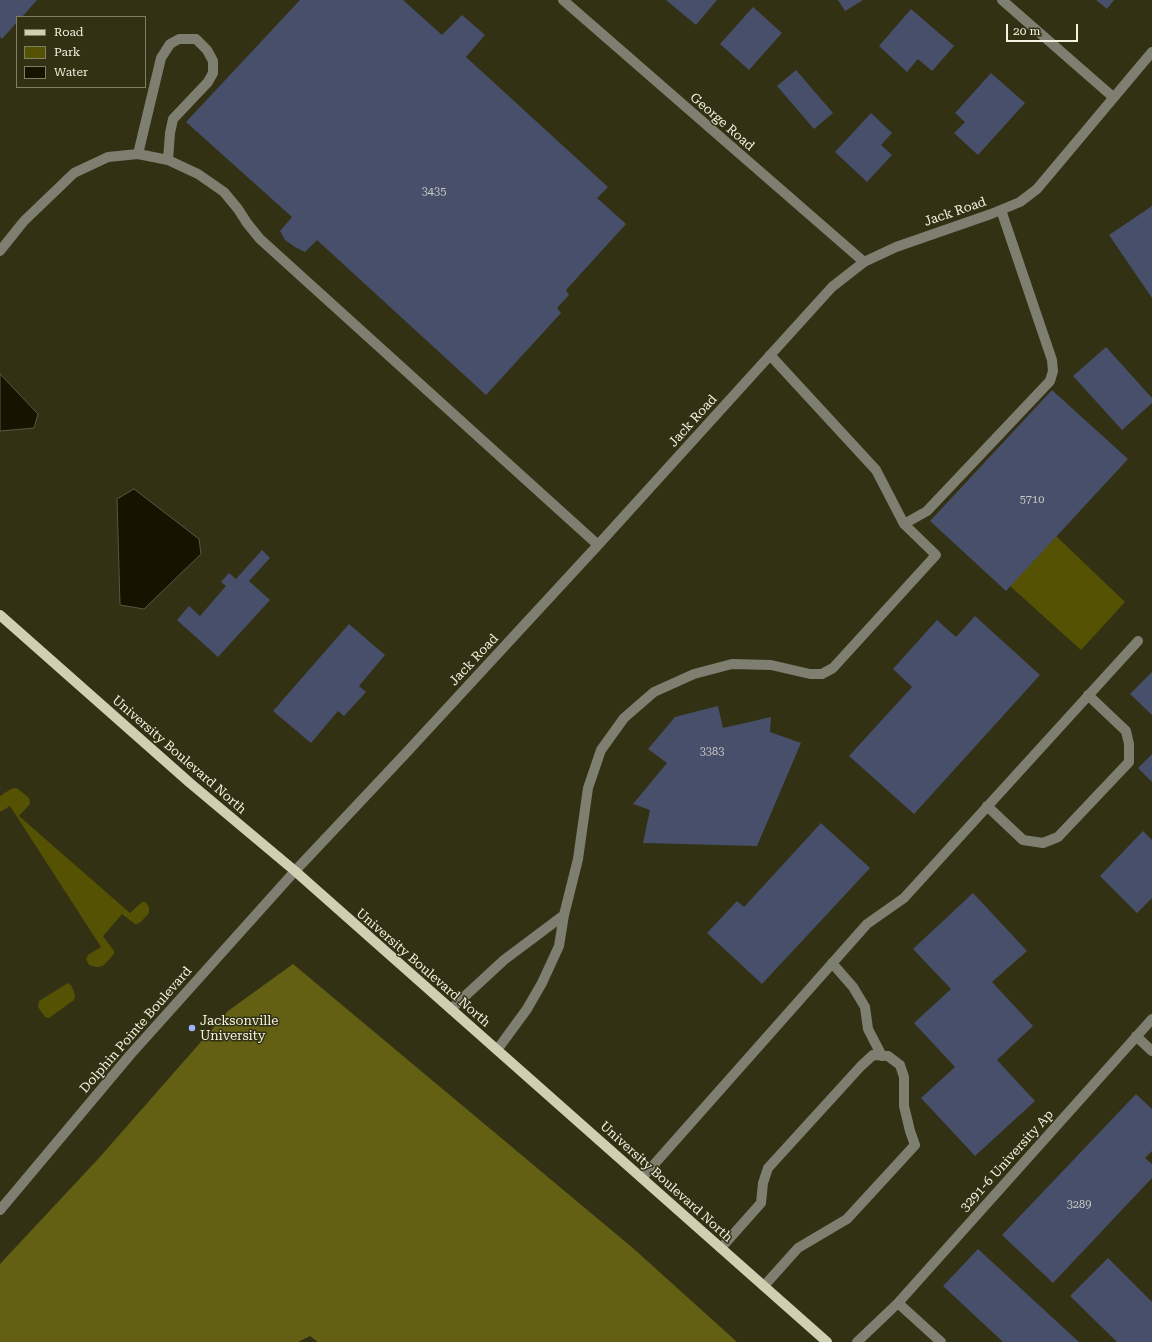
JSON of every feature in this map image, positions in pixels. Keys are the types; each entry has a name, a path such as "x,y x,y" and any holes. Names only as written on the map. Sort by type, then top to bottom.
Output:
{"main road":[{"name":"University Boulevard North","path":"0,615 190,783 294,871 451,1009 827,1342"}],"street":[{"name":"George Road","path":"563,0 864,262"},
{"path":"1002,0 1113,97"},
{"path":"138,154 161,58 170,44 179,39 196,39 207,50 213,61 213,73 208,82 173,119 170,133 168,160"},
{"name":"Jack Road","path":"294,871 406,754 832,287 864,262 896,247 1020,202 1036,189 1152,52"},
{"path":"0,251 24,221 74,173 108,157 138,154 168,160 198,174 224,192 260,239 598,545"},
{"path":"904,524 927,511 1050,381 1053,371 1052,360 1001,210"},
{"path":"497,1050 527,1009 542,984 559,946 564,915 578,859 588,788 601,750 624,718 654,692 694,674 732,664 771,665 810,674 822,674 833,668 936,555 904,524 876,470 770,355"},
{"path":"642,1178 867,924 904,898 1138,641"},
{"path":"987,806 1023,840 1043,843 1058,837 1129,762 1129,744 1126,731 1088,695"},
{"name":"Dolphin Pointe Boulevard","path":"0,1210 130,1055 294,871"},
{"path":"451,1009 504,960 564,915"},
{"path":"832,963 853,987 865,1007 868,1029 882,1056"},
{"name":"3291-6 University Ap","path":"857,1342 898,1303 1152,1019"},
{"path":"1136,1036 1152,1050"},
{"path":"721,1248 761,1203 763,1183 768,1168 860,1066 873,1055 888,1056 900,1065 904,1077 904,1106 915,1145 847,1219 798,1248 764,1286"},
{"path":"898,1303 941,1342"}],"green space":[{"path":"1056,536 1125,602 1081,650 1010,586"},
{"path":"15,788 29,798 30,804 19,816 130,913 142,902 145,902 148,905 149,913 141,922 135,924 122,914 103,936 114,951 114,954 104,965 96,967 89,965 86,959 88,955 101,947 10,806 0,812 0,796"},
{"path":"68,983 71,985 74,992 74,1000 49,1018 45,1017 38,1007 39,1001"}],"shaded area":[{"name":"Jacksonville University","path":"293,964 634,1249 737,1342 318,1342 310,1336 298,1342 0,1342 0,1264 99,1158 228,1011"}],"water":[{"path":"0,374 38,414 34,428 0,431"},
{"path":"134,489 199,539 201,554 144,609 120,605 117,499"}],"building":[{"path":"0,0 37,0 23,16 16,16 16,23 2,39 0,37"},
{"path":"300,0 403,0 442,35 462,15 485,35 466,57 608,187 597,198 626,224 566,290 569,295 557,308 561,313 486,395 317,240 305,252 285,240 280,231 292,217 186,122"},
{"path":"666,0 717,0 696,25"},
{"path":"838,0 863,0 845,11"},
{"path":"1096,0 1114,0 1107,9"},
{"path":"753,7 782,33 749,70 720,44"},
{"path":"911,9 954,46 932,71 918,59 907,72 879,46"},
{"path":"796,70 833,113 814,129 777,86"},
{"path":"991,73 1025,103 978,155 954,133 965,122 955,113"},
{"path":"871,113 892,133 881,145 892,155 867,182 835,152"},
{"path":"1152,206 1152,298 1109,235"},
{"path":"1106,347 1152,398 1152,403 1122,430 1073,376"},
{"path":"1052,390 1128,459 1006,591 930,521"},
{"path":"262,550 270,558 249,581 270,600 218,657 177,620 189,606 200,616 226,586 221,582 229,573 236,579"},
{"path":"975,616 1040,675 914,814 849,756 912,687 893,669 937,620 956,637"},
{"path":"349,624 385,655 359,686 366,692 344,716 338,711 311,743 273,711"},
{"path":"1152,672 1152,715 1130,694"},
{"path":"718,706 723,728 771,717 770,732 801,743 757,846 643,843 650,810 633,804 667,763 648,749 675,717"},
{"path":"1152,754 1152,782 1138,768"},
{"path":"821,823 870,868 762,984 707,933 737,901 744,907"},
{"path":"1143,831 1152,840 1152,898 1137,913 1100,876"},
{"path":"973,893 1027,951 992,982 1033,1026 997,1060 1035,1101 975,1156 921,1098 955,1067 914,1023 951,989 913,949"},
{"path":"1136,1094 1152,1109 1152,1151 1145,1158 1152,1164 1152,1178 1053,1283 1002,1235"},
{"path":"978,1249 1079,1342 1003,1342 943,1286"},
{"path":"1108,1258 1152,1302 1152,1342 1117,1342 1070,1296"}],"place":[{"name":"Jacksonville University","path":"192,1028"}]}
